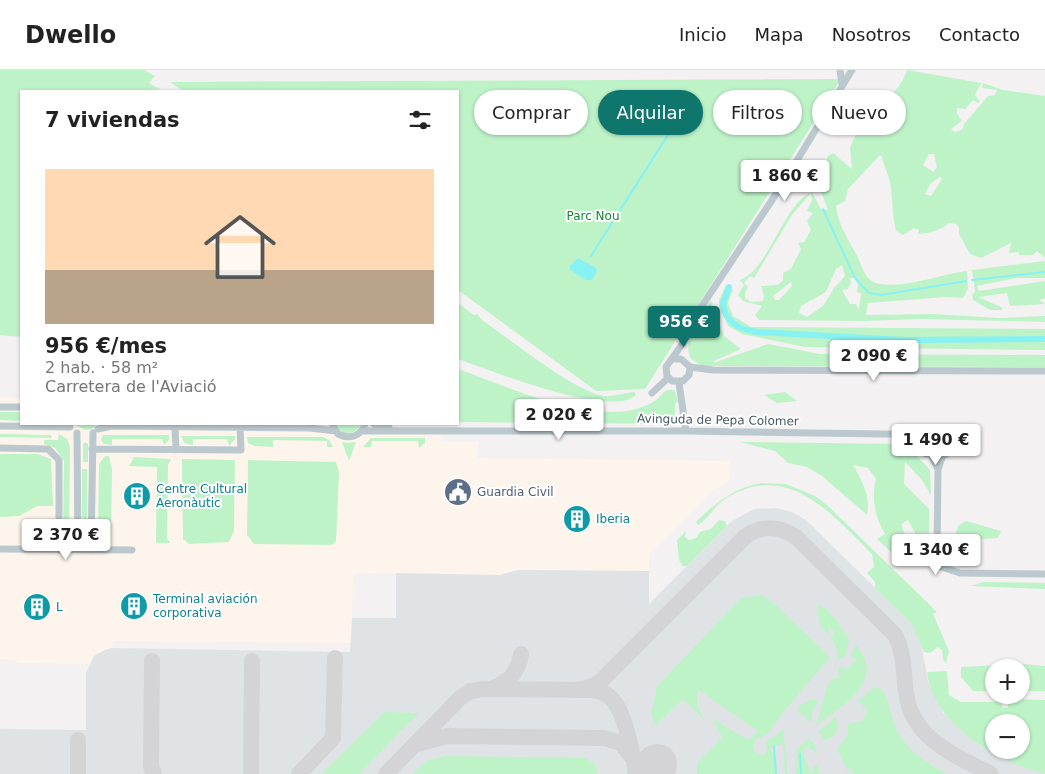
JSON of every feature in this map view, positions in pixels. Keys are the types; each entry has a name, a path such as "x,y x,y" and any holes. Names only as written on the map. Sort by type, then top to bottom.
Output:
{"street":[{"path":"840,70 843,79 842,86"},
{"path":"668,378 666,367 683,343 688,327 782,185 852,70"},
{"path":"683,343 689,365 689,375"},
{"path":"673,359 681,359 689,365 703,370 1045,371"},
{"path":"679,383 689,375 703,370"},
{"path":"668,378 679,383"},
{"path":"652,393 668,378"},
{"path":"679,383 686,431"},
{"path":"0,407 20,407"},
{"path":"0,426 69,425 77,433 85,435 97,429 112,426 310,428 336,431"},
{"path":"333,425 336,431"},
{"name":"Avinguda de Pepa Colomer","path":"377,425 394,430"},
{"path":"175,427 176,450"},
{"name":"Avinguda de Pepa Colomer","path":"336,431 343,436 352,437 363,427 394,430 686,431 952,435 951,450 943,455"},
{"path":"92,449 241,450 240,428"},
{"path":"91,550 92,449 97,429"},
{"path":"77,433 78,550"},
{"path":"919,434 920,450 931,455 943,455 938,469 938,556 941,567 960,573 1045,574"},
{"path":"0,448 48,449 52,451 60,463 59,550"},
{"path":"931,455 938,469"},
{"path":"0,549 132,550"}],"shaded area":[{"path":"0,397 20,398 20,425 386,425 394,430 441,429 441,442 478,442 478,458 730,461 729,481 712,491 649,554 649,571 518,570 499,575 357,573 353,577 351,643 114,641 111,648 94,656 89,664 17,663 17,660 0,659"},
{"path":"776,508 792,512 806,520 912,624 921,642 928,681 943,713 985,743 985,759 1008,759 1045,774 0,774 0,729 86,730 86,673 94,656 111,648 350,652 352,618 396,618 396,573 499,575 518,570 649,571 649,604 732,521 754,509"}],"green space":[{"path":"0,70 144,70 155,76 149,83 161,90 20,90 20,337 0,335"},
{"path":"907,70 981,83 975,95 980,101 978,103 973,100 965,109 957,108 957,114 962,121 951,129 955,132 962,130 964,124 988,96 995,95 997,90 982,88 983,83 1003,90 1045,96 1045,258 1037,251 1033,255 1020,255 1018,252 1009,253 1011,243 981,258 970,254 959,234 959,228 956,224 949,223 938,230 922,234 918,234 919,230 914,228 903,235 896,231 889,180 880,155 848,189 845,201 836,206 843,230 866,276 877,283 889,285 916,282 967,271 968,289 963,298 946,297 868,303 866,315 932,314 999,318 1045,316 1045,322 918,319 865,321 759,320 755,315 762,306 743,301 738,295 744,285 740,280 750,274 760,263 793,209 802,198 812,192 821,209 828,210 816,178 828,156 833,153 852,169 850,148 855,135 906,135 906,90 895,90","holes":["929,154 934,154 937,167 933,172 923,165","940,177 942,179 931,196 925,194 930,184","811,193 812,200 807,211 813,213 807,221 811,230 804,242 798,243 801,249 791,269 783,273 783,281 777,285 761,286 764,296 763,301 751,302 745,298 745,292 748,287 744,283 750,276 754,278 792,215","842,265 845,276 834,288 823,306 807,317 799,313 801,306 826,292 836,269","850,278 855,278 858,285 857,292 861,293 859,310 856,304 850,304 842,290 848,289 851,283","791,282 792,286 779,300 775,300 773,296"]},
{"name":"Parc Nou","path":"841,79 834,90 812,90 812,125 645,389 596,391 459,291 459,90 182,90 170,82"},
{"path":"1045,261 1045,278 1016,278 977,286 979,291 1045,281 1045,298 1039,300 1045,304 1010,306 1007,293 978,297 1003,308 1001,310 990,310 973,300 972,295 975,291 972,270"},
{"path":"726,285 733,290 728,303 733,316 751,327 1045,329 1045,350 805,347 742,334 728,326 719,306 719,300"},
{"path":"711,300 713,304 703,322 704,332 708,331 714,311 724,336 741,349 713,363 768,344 820,354 1045,355 1045,367 702,366 691,359 688,344 698,320"},
{"path":"459,304 474,315 477,314 482,320 525,351 577,385 604,396 635,392 636,395 623,401 602,401 577,397 522,382 459,359"},
{"path":"459,369 553,403 592,411 628,411 653,402 665,391 675,391 678,402 675,403 675,422 671,424 459,422"},
{"path":"785,392 797,401 777,403 764,395"},
{"path":"0,412 20,412 20,421 0,420"},
{"path":"76,425 96,425 92,429 85,430"},
{"path":"336,425 360,425 355,431 348,433"},
{"path":"0,434 51,435 52,438 0,437"},
{"path":"59,434 67,439 70,446 69,534 73,534 73,541 69,545 63,541 64,461 55,448 44,444 44,440 58,440"},
{"path":"103,435 169,435 169,440 164,445 162,439 112,439 112,445 104,444 101,440"},
{"path":"181,436 235,436 235,439 229,446 227,439 193,439 193,445 184,443"},
{"path":"247,437 323,437 329,440 333,447 327,447 327,441 273,440 273,447 254,446 248,443"},
{"path":"371,438 425,438 425,443 419,448 418,441 372,441 371,447 363,447"},
{"path":"85,442 88,444 88,462 83,462 83,444"},
{"path":"342,442 356,442 349,461"},
{"path":"740,442 904,444 930,470 931,495 922,480 905,462 904,484 929,509 929,549 917,536 908,520 901,524 908,542 925,564 907,558 910,551 900,542 891,552 877,539 885,534 875,508 876,479 868,468 853,465 867,495 867,515 822,476 807,467 788,463 775,451"},
{"path":"0,454 38,454 51,459 53,506 37,506 19,516 0,517"},
{"path":"105,456 109,456 112,469 111,543 105,543 98,535 99,464"},
{"path":"134,457 171,459 168,465 167,538 170,543 156,543 157,467 129,466"},
{"path":"182,459 235,460 234,531 229,542 189,544 183,539"},
{"path":"248,460 336,462 339,472 336,541 332,545 254,544 247,535"},
{"path":"82,469 87,469 87,527 85,527 82,516"},
{"path":"761,483 786,484 815,496 827,505 937,612 933,614 949,651 946,663 943,659 942,650 938,647 930,653 924,652 912,624 875,588 875,582 867,573 874,567 872,554 825,509 808,497 790,489 771,485 750,488 728,497 706,519 698,525 696,522 726,497 751,485"},
{"path":"719,520 725,521 727,526 687,566 683,566 679,560 677,540 686,531 685,537 689,540 696,538 700,532 711,529"},
{"path":"966,521 1001,531 998,538 981,539 955,536 958,526"},
{"path":"983,582 1045,583 1045,589 971,586"},
{"path":"762,595 778,607 830,657 769,732 762,737 756,738 753,746 755,752 764,756 767,751 766,742 783,730 788,774 785,774 783,744 774,746 770,750 775,756 776,774 697,774 697,763 722,737 713,719 748,740 758,731 697,689 697,705 704,720 683,699 656,725 651,715 657,686 741,598"},
{"path":"819,604 830,612 849,638 846,655 837,661 838,652 831,637 835,632 829,627 829,634 820,625 817,605"},
{"path":"856,645 865,658 867,670 864,681 858,692 849,701 816,726 827,686 833,678 840,678 838,669 841,666 845,671 856,659 850,656"},
{"path":"1030,665 1045,666 1045,691 1030,691"},
{"path":"985,666 985,691 973,691 961,677 961,667"},
{"path":"947,671 949,695 961,702 1002,704 1002,708 1008,708 1008,704 1030,704 1030,700 1045,700 1045,774 1006,759 1030,759 1030,714 985,714 985,747 955,725 941,709 932,691 927,672"},
{"path":"874,688 880,688 883,692 896,728 905,743 924,761 947,774 854,774 850,766 848,772 837,749 847,736 848,724 862,721 868,711 858,700"},
{"path":"811,700 818,700 812,713 812,723 798,712 799,705"},
{"path":"385,712 419,713 359,774 321,774"},
{"path":"836,717 838,725 835,735 824,740 819,731"},
{"path":"809,738 814,743 817,753 807,746 804,751 805,761 810,772 814,770 813,766 817,765 820,774 796,774 797,749"},
{"path":"446,756 585,758 595,764 598,774 412,774 428,760"}],"water":[{"path":"667,135 669,135 591,258 589,257"},
{"path":"578,258 596,268 597,271 592,280 586,280 570,270 570,266"}],"waterway":[{"path":"823,209 855,278 869,293 881,295 966,281"},
{"path":"972,280 1045,272"},
{"path":"729,287 723,303 727,316 739,327 757,332 903,340 1045,339"},
{"path":"774,746 776,774"},
{"path":"800,754 801,774"}],"taxiway":[{"path":"578,690 593,686 602,680 746,536 758,530 777,529 796,537 895,635 902,656 906,692 910,708 916,722 925,733 949,752 991,774"},
{"path":"493,688 504,683 512,675 518,665 521,654"},
{"path":"299,774 333,738 335,658"},
{"path":"152,661 151,767 154,774"},
{"path":"251,774 252,661"},
{"path":"386,774 460,698 471,691 483,689 592,690 605,694 613,700 619,709 626,727 636,774"},
{"path":"418,744 447,736 604,738 621,743 632,757"},
{"path":"78,740 78,774"}],"runway":[{"path":"647,774 657,764"}],"place":[{"name":"Guardia Civil","path":"458,492"},
{"name":"Centre Cultural Aeronàutic","path":"137,496"},
{"name":"Iberia","path":"577,519"},
{"name":"Terminal aviación corporativa","path":"134,606"},
{"name":"L","path":"37,607"}]}
